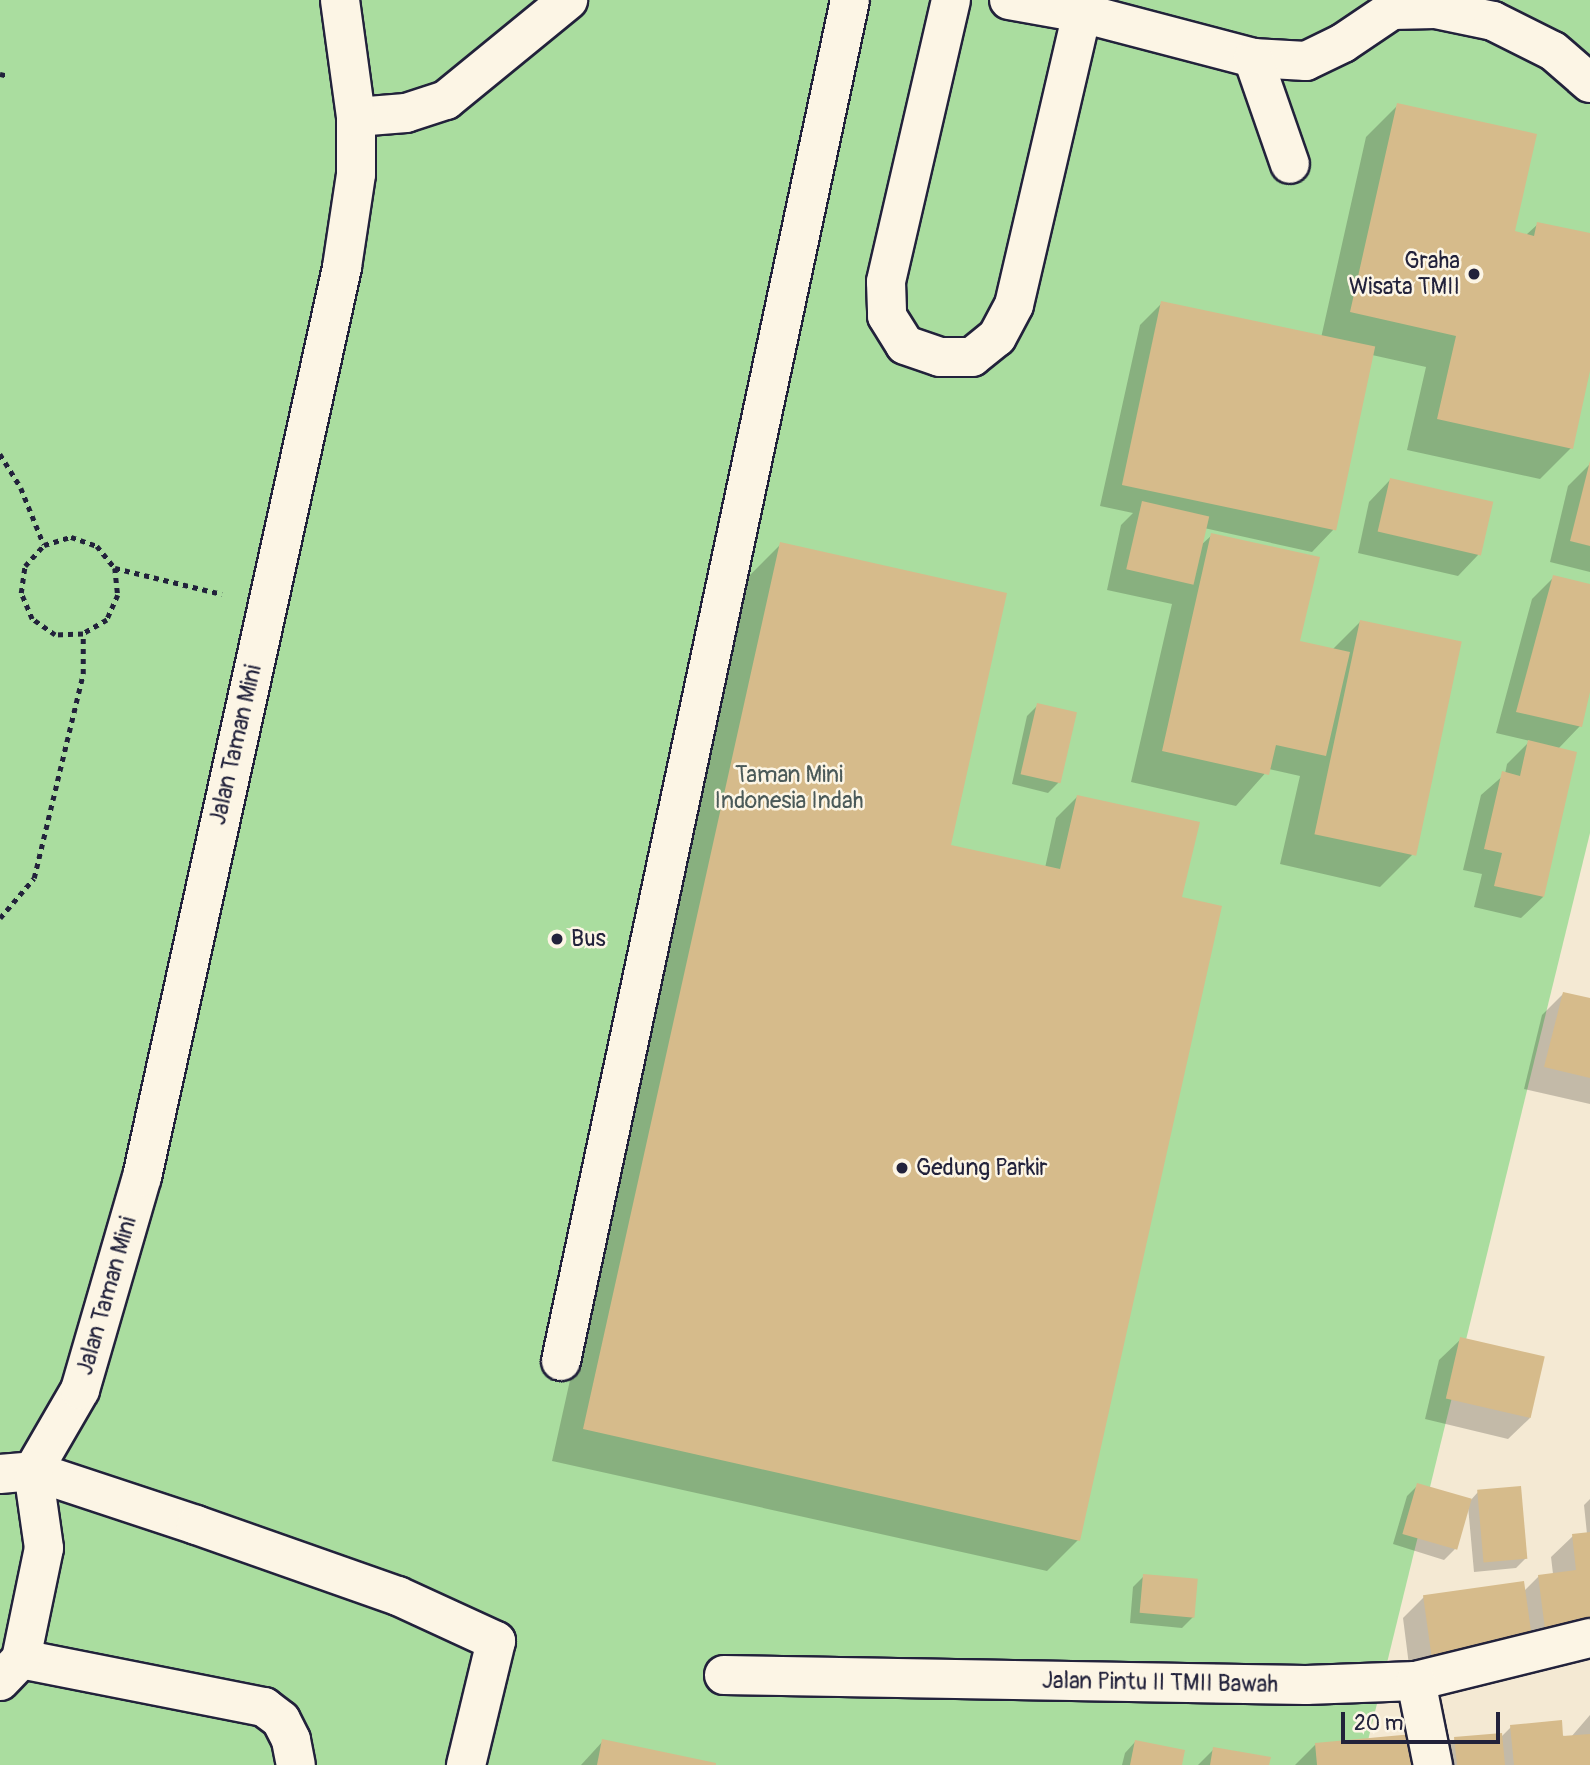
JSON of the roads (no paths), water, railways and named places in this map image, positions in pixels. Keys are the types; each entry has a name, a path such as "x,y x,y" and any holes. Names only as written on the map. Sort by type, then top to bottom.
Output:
{"street":[{"name":"Jalan Taman Mini","path":"16,1473 80,1391 142,1177 269,606 342,267 356,174 356,117 340,0"},
{"path":"356,117 405,113 446,100 568,0"},
{"path":"561,1361 850,0"},
{"path":"951,0 886,282 887,316 905,345 940,357 972,357 998,337 1014,305 1082,13"},
{"path":"1009,0 1082,13 1252,58 1306,61 1343,43 1393,5 1435,9 1493,21 1553,51 1590,83"},
{"path":"1252,58 1290,164"},
{"path":"16,1473 398,1596 496,1641 466,1765"},
{"path":"16,1473 44,1548 11,1670 264,1707 281,1720 291,1740 296,1765"},
{"name":"Jalan Pintu II TMII Bawah","path":"724,1675 1306,1685 1416,1681 1590,1638"},
{"path":"1416,1681 1433,1765"}],"place":[{"name":"Graha Wisata TMII","path":"1474,274"},
{"name":"Bus","path":"557,939"},
{"name":"Gedung Parkir","path":"902,1168"}],"park label":[{"name":"Taman Mini Indonesia Indah","path":"789,788"}]}
